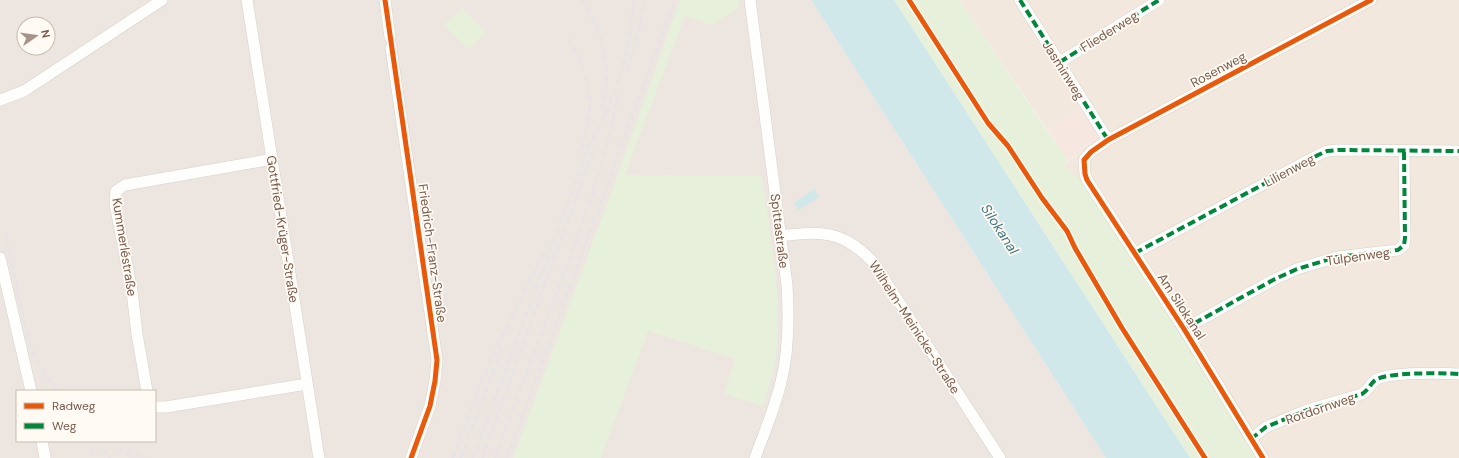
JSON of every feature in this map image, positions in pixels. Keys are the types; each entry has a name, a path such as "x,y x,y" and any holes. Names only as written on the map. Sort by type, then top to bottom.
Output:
{"street":[{"path":"0,100 24,90 162,0"},
{"name":"Gottfried-Krüger-Straße","path":"247,0 319,458"},
{"name":"Friedrich-Franz-Straße","path":"382,0 391,42 437,360 430,406 410,458"},
{"name":"Spittastraße","path":"750,0 788,306 786,352 781,383 756,458"},
{"name":"Jasminweg","path":"1020,0 1108,140"},
{"name":"Fliederweg","path":"1060,62 1159,0"},
{"name":"Rosenweg","path":"1084,166 1084,160 1091,152 1108,140 1371,0"},
{"name":"Lilienweg","path":"1135,253 1327,151 1459,151"},
{"name":"Tulpenweg","path":"1184,329 1275,279 1297,269 1337,257 1398,250 1404,245 1405,238 1404,151"},
{"name":"Kummerléstraße","path":"147,390 137,334 132,291 115,204 116,191 125,185 272,159"},
{"name":"Am Silokanal","path":"1084,166 1087,180 1184,329 1263,458"},
{"name":"Wilhelm-Meinicke-Straße","path":"780,236 815,233 832,234 848,240 862,250 873,262 1000,458"},
{"path":"0,258 30,390"},
{"name":"Rotdornweg","path":"1251,439 1266,427 1307,410 1362,394 1368,391 1378,378 1429,373 1459,374"},
{"path":"156,407 166,407 307,384"},
{"path":"42,442 45,458"}],"shaded area":[{"path":"0,0 811,0 1106,458 0,458"},
{"path":"959,0 1459,0 1459,458 1258,458 1063,165 1089,148 1082,106 1047,129"},
{"path":"1082,106 1100,133 1089,148 1068,161 1047,129"}],"green space":[{"path":"680,0 739,0 740,7 712,25 685,16 625,175 762,176 775,266 778,310 778,333 775,362 763,406 724,394 735,359 648,331 601,458 513,458 618,174"},
{"path":"894,0 959,0 1068,161 1063,165 1086,187 1182,333 1258,458 1190,458"},
{"path":"462,8 486,32 469,50 444,25"}],"water":[{"name":"Silokanal","path":"811,0 894,0 1190,458 1106,458"},
{"path":"814,189 819,197 799,210 794,203"}],"railway":[{"path":"581,0 589,11 596,25 604,54 606,84 605,99 601,112"},
{"path":"473,458 588,148 606,112 618,81 631,28 634,0"},
{"path":"627,70 639,32 644,0"},
{"path":"507,458 675,0"},
{"path":"568,39 578,56 588,87 590,107 589,117 580,156"},
{"path":"495,458 589,204 601,167 620,91"},
{"path":"482,458 595,146"},
{"path":"5,234 28,338 40,366 57,390"},
{"path":"453,458 484,374 546,248"},
{"path":"461,458 502,347"},
{"path":"87,442 96,458"},
{"path":"98,442 110,458"},
{"path":"111,442 133,458"},
{"path":"120,442 144,458"}],"marked path":[{"path":"1020,0 1108,140"},
{"path":"1060,62 1159,0"},
{"path":"1135,253 1327,151 1459,151"},
{"path":"1184,329 1275,279 1297,269 1337,257 1398,250 1404,245 1405,238 1404,151"},
{"path":"1251,439 1266,427 1307,410 1362,394 1377,379 1394,375 1441,373 1459,374"}],"cycle path":[{"path":"385,0 437,360 430,406 411,458"},
{"path":"909,0 988,123 1008,146 1042,198 1067,231 1075,248 1122,328 1205,458"},
{"path":"1263,458 1184,329 1087,180 1084,160 1091,152 1108,140 1371,0"}]}
